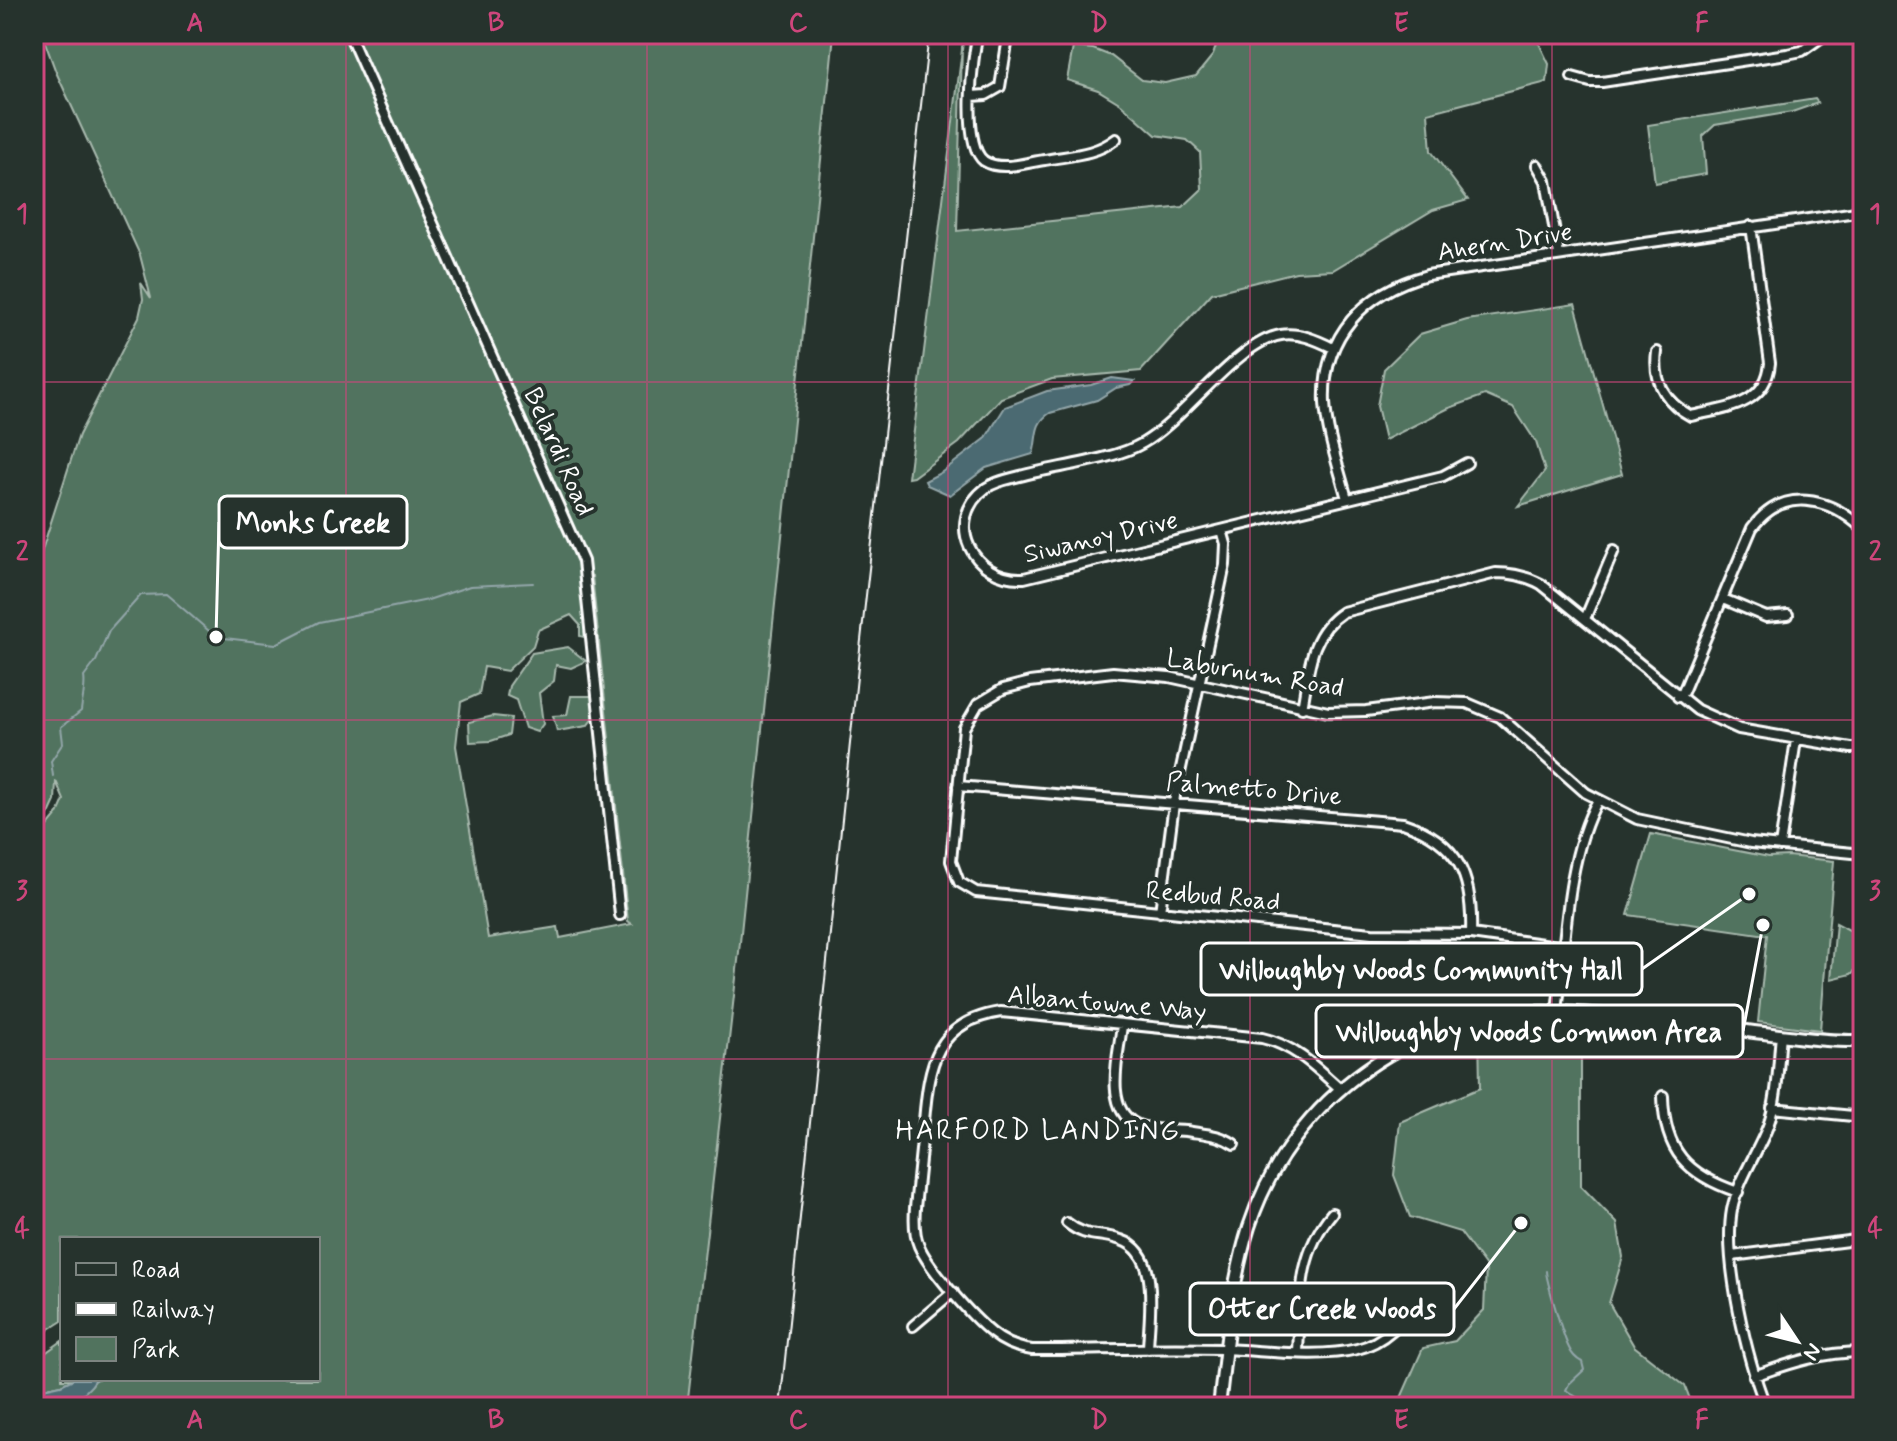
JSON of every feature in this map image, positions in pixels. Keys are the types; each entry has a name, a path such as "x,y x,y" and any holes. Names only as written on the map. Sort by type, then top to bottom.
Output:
{"street":[{"name":"Belardi Road","path":"349,34 583,561 620,915"},
{"path":"978,34 972,70 972,96 975,149 984,160 1005,166 1096,151 1116,139"},
{"path":"972,96 986,95 1000,87 1007,44 1002,34"},
{"path":"1572,77 1602,82 1787,54 1802,51 1826,34"},
{"path":"1537,165 1546,181 1559,255"},
{"name":"Ahern Drive","path":"1347,499 1325,404 1327,368 1333,348 1366,304 1404,281 1427,275 1863,211"},
{"path":"1657,352 1655,367 1667,400 1691,416 1750,401 1761,390 1768,377 1770,363 1751,226"},
{"name":"Siwanoy Drive","path":"1333,348 1295,334 1264,340 1142,444 1126,451 988,487 970,510 966,536 969,550 987,570 1010,579 1045,573 1443,476 1467,463"},
{"path":"1678,697 1683,692 1752,528 1770,509 1795,500 1818,502 1847,516 1863,529"},
{"path":"1160,912 1174,803 1225,565 1226,544 1222,530"},
{"path":"1585,619 1614,550"},
{"path":"1302,708 1316,640 1332,618 1357,606 1496,573 1509,573 1541,584 1678,697 1718,721 1739,729 1796,740 1863,748"},
{"path":"1723,599 1766,617 1788,615"},
{"name":"Laburnum Road","path":"958,786 964,728 969,715 989,695 1030,682 1113,672 1169,677 1328,712 1452,702 1485,708 1513,726 1559,772 1598,800 1637,819 1780,846 1863,854"},
{"path":"1780,846 1796,740"},
{"name":"Palmetto Drive","path":"958,786 1403,823 1442,843 1463,870 1472,903 1471,934"},
{"name":"Redbud Road","path":"958,786 951,861 956,878 965,887 984,895 1372,933 1471,934 1565,947"},
{"path":"1557,1012 1579,841 1598,800"},
{"name":"Albantowne Way","path":"1340,1089 1295,1051 1274,1041 1001,1012 980,1016 966,1022 942,1043 932,1064 927,1087 915,1225 919,1245 953,1292 989,1331 1020,1349 1226,1349 1263,1353 1345,1351 1372,1343 1404,1319 1415,1298"},
{"path":"1219,1407 1226,1349 1248,1230 1260,1198 1281,1156 1314,1114 1370,1065 1397,1049 1443,1028 1474,1019 1533,1012 1863,1041"},
{"path":"1122,1025 1116,1093 1118,1105 1126,1116 1137,1125 1219,1135 1234,1144"},
{"path":"1766,1407 1749,1361 1732,1256 1732,1211 1769,1122 1781,1035"},
{"path":"1663,1096 1664,1120 1682,1160 1703,1179 1738,1192"},
{"path":"1772,1108 1863,1117"},
{"path":"1298,1352 1304,1268 1309,1247 1332,1213"},
{"path":"1067,1223 1084,1235 1123,1241 1134,1246 1145,1259 1149,1277 1148,1349"},
{"path":"1732,1256 1863,1239"},
{"path":"913,1326 953,1292"},
{"path":"1754,1376 1803,1359 1863,1352"}],"green space":[{"path":"42,34 834,34 739,952 687,1407 51,1407 76,1397 94,1381 320,1381 320,1237 60,1237 60,1322 34,1345 34,843 58,814 64,800 56,781 55,801 34,831 34,575 79,435 139,317 143,299 141,283 151,298 140,255 56,72","holes":["583,575 592,576 628,921 632,924 560,938 558,927 488,938 456,746 461,702 479,694 484,667 507,671 533,646 538,630 571,615 580,625 580,636 588,638"]},
{"path":"1220,34 1473,34 1478,42 1535,35 1549,64 1547,82 1428,113 1431,151 1468,200 1433,210 1333,270 1296,272 1212,293 1141,371 1052,379 1001,398 959,443 908,478 962,51 957,231 1183,207 1202,189 1200,152 1187,140 1156,135 1121,104 1098,90 1067,80 1073,47 1093,49 1111,56 1142,80 1165,83 1196,76 1213,55"},
{"path":"1815,99 1818,103 1792,112 1715,125 1703,136 1706,174 1655,183 1648,125"},
{"path":"1575,304 1622,474 1518,506 1545,471 1536,442 1513,407 1485,395 1447,409 1385,440 1377,406 1384,369 1420,334 1467,320"},
{"path":"568,647 586,661 571,668 556,665 554,681 539,693 543,724 537,732 525,728 516,700 507,696 509,686 532,653"},
{"path":"571,696 594,696 594,717 587,726 557,731 553,716 567,715"},
{"path":"493,716 511,718 509,735 491,741 470,742 469,722"},
{"path":"1651,834 1769,857 1834,861 1820,1030 1758,1022 1767,935 1628,915"},
{"path":"1836,923 1851,931 1863,929 1863,972 1858,968 1851,974 1831,979"},
{"path":"1534,1024 1581,1032 1581,1186 1617,1223 1623,1257 1609,1303 1634,1346 1685,1386 1693,1407 1375,1407 1401,1398 1423,1348 1455,1341 1484,1310 1486,1267 1460,1232 1410,1217 1394,1175 1400,1122 1480,1088 1479,1030"},
{"path":"60,1342 60,1381 69,1381 34,1391 34,1361"}],"water":[{"path":"1112,378 1134,381 1097,400 1050,413 1038,426 1033,454 986,468 950,495 927,485 925,481 985,439 1005,407 1047,391 1091,385"},
{"path":"69,1381 95,1381 77,1398 52,1406 34,1407 34,1391"}],"waterway":[{"path":"53,776 51,761 63,743 61,727 81,711 84,677 96,661 109,631 141,595 166,594 216,637 276,644 319,622 428,600 470,586 533,583"},
{"path":"1546,1271 1567,1342 1573,1355 1582,1362 1584,1370 1566,1390 1578,1398 1573,1407"}],"railway":[{"path":"780,1407 929,34"}],"place":[{"name":"Monks Creek","path":"216,637"},
{"name":"Willoughby Woods Community Hall","path":"1749,894"},
{"name":"Willoughby Woods Common Area","path":"1763,925"},
{"name":"Otter Creek Woods","path":"1521,1223"}],"district":[{"name":"HARFORD LANDING","path":"1038,1131"}]}
